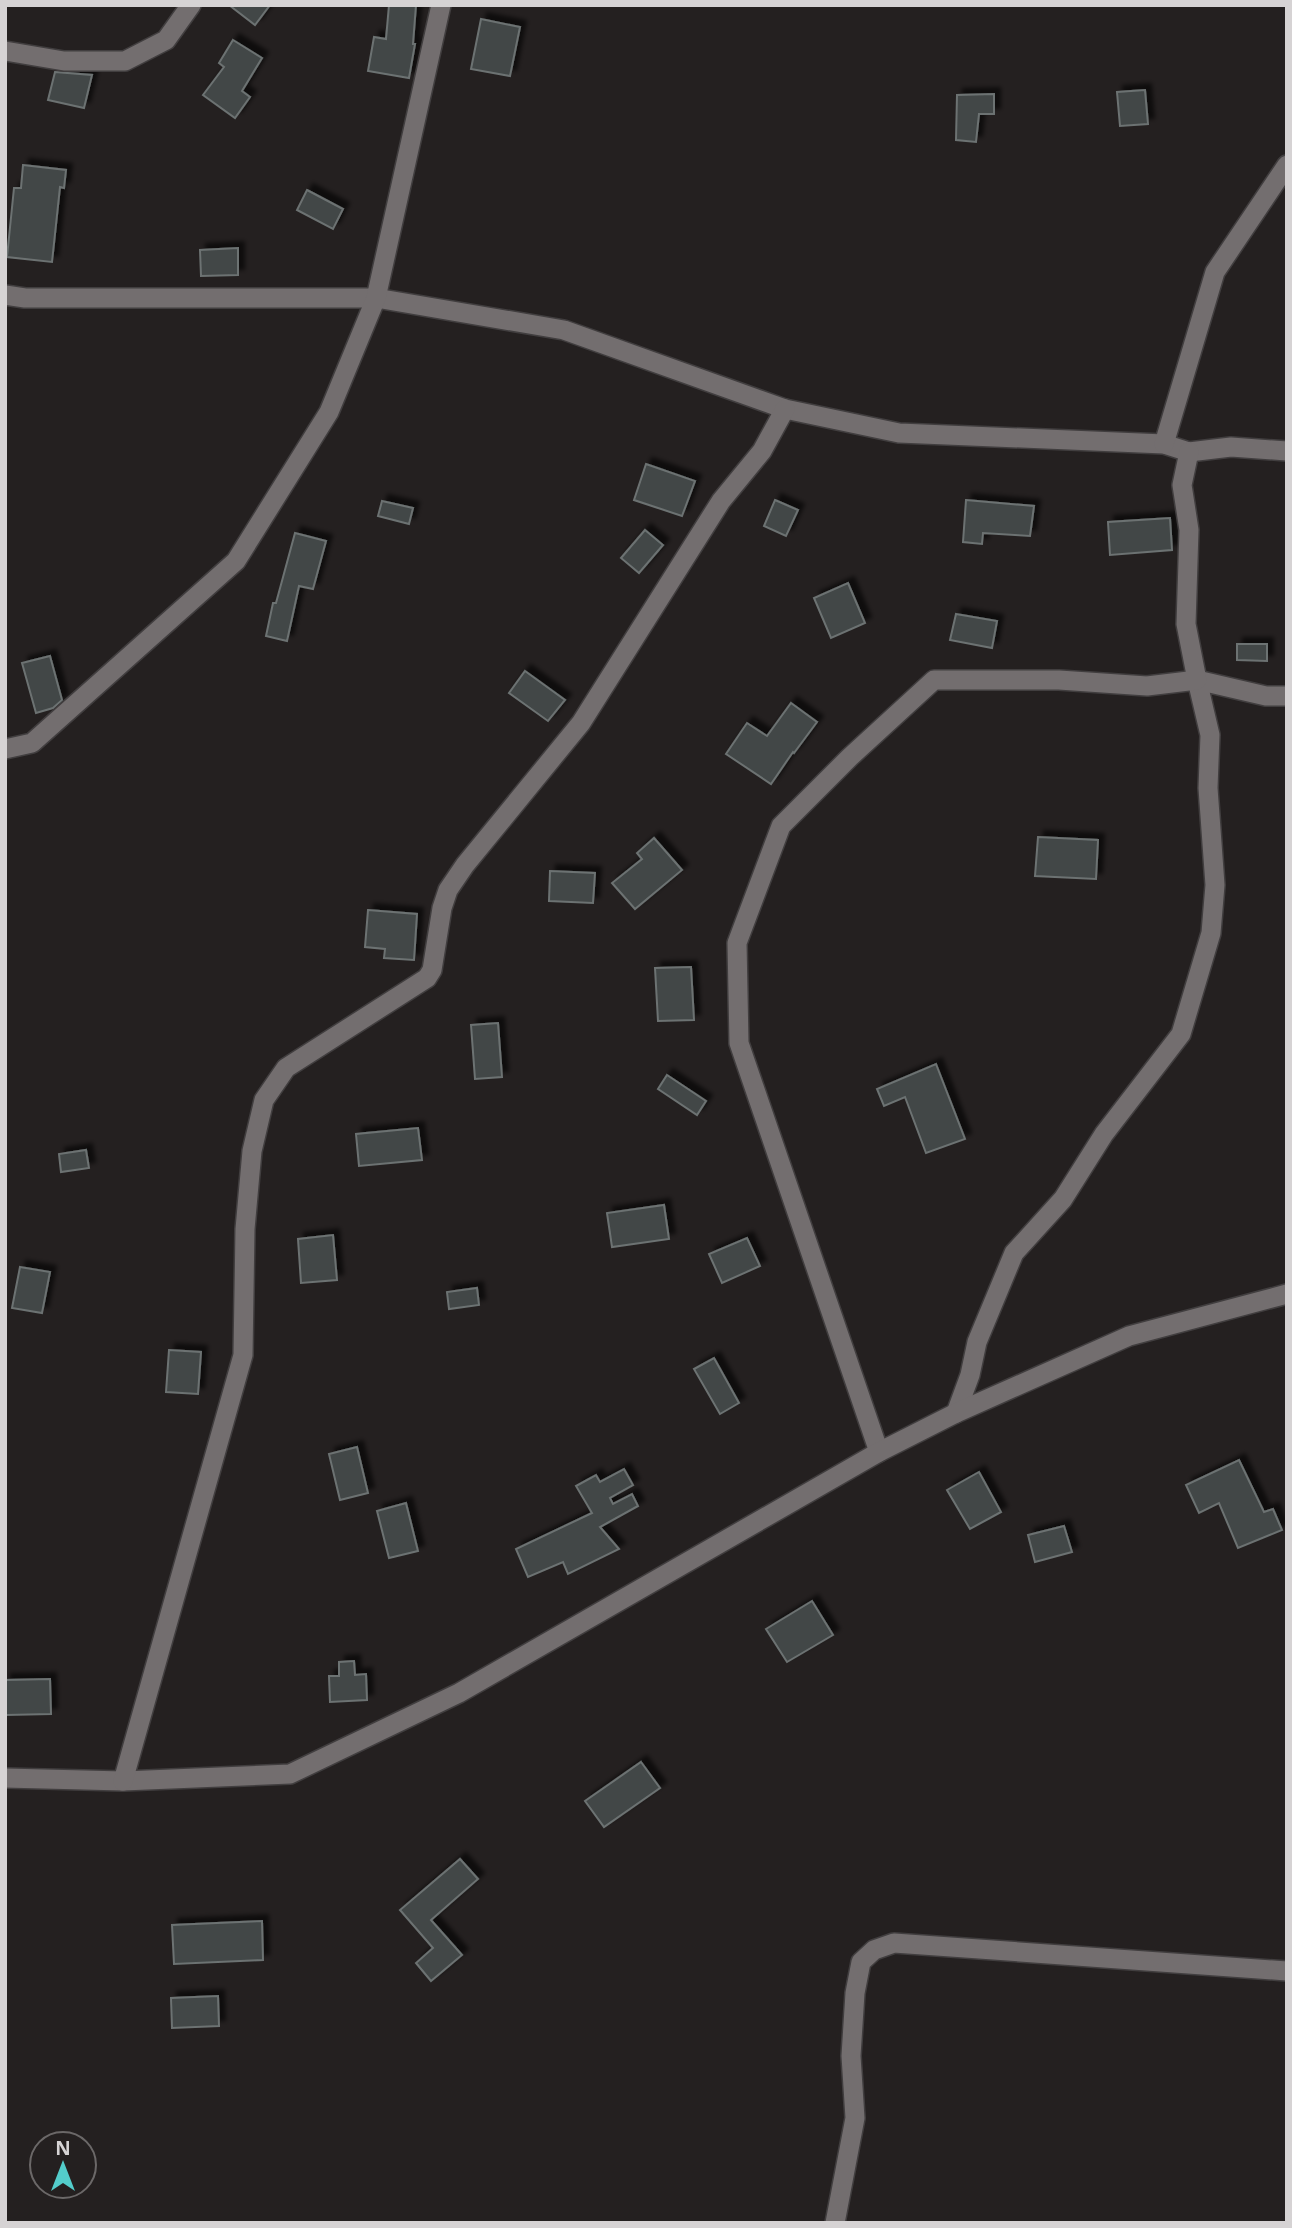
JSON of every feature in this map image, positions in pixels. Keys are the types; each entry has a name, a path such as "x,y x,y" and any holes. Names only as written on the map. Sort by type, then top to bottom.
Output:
{"street":[{"path":"5,51 64,61 125,61 166,40 191,5"},
{"path":"5,749 32,743 236,561 330,412 376,298 441,5"},
{"path":"1164,444 1215,272 1287,165"},
{"path":"5,295 25,298 376,298 564,330 785,409 899,433 1164,444 1189,452 1231,447 1287,450"},
{"path":"123,1781 243,1355 245,1229 252,1151 264,1100 286,1068 426,978 432,970 447,890 581,723 721,501 762,451 785,409"},
{"path":"956,1413 970,1375 977,1342 1014,1253 1063,1199 1104,1134 1181,1034 1211,933 1215,885 1208,788 1210,735 1186,624 1189,530 1182,485 1189,452"},
{"path":"879,1452 739,1043 737,943 782,826 849,757 934,680 1059,680 1147,686 1197,680 1266,696 1287,696"},
{"path":"5,1778 123,1781 290,1774 459,1693 879,1452 956,1413 1129,1336 1287,1294"},
{"path":"835,2223 855,2118 851,2056 855,1993 861,1962 874,1950 894,1943 1287,1971"}],"building":[{"path":"229,5 270,5 255,25"},
{"path":"389,5 416,5 415,44 409,78 368,71 374,37 386,39"},
{"path":"481,19 520,27 510,76 471,69"},
{"path":"233,40 262,58 242,91 250,97 235,118 203,95 224,67 219,63"},
{"path":"55,72 92,75 84,108 48,100"},
{"path":"1145,90 1148,124 1120,126 1117,92"},
{"path":"994,94 994,114 979,114 976,142 956,140 957,95"},
{"path":"23,165 66,170 64,188 60,187 52,262 7,257 14,188 21,188"},
{"path":"307,190 343,209 333,229 297,210"},
{"path":"238,248 238,275 201,276 200,250"},
{"path":"646,464 695,481 682,516 634,500"},
{"path":"775,500 798,510 786,536 764,526"},
{"path":"966,500 1034,506 1030,536 983,533 982,544 963,542"},
{"path":"382,501 413,508 409,524 378,516"},
{"path":"1170,518 1172,550 1110,555 1108,522"},
{"path":"645,530 663,545 639,573 621,558"},
{"path":"295,533 326,541 313,589 299,586 287,641 266,636 273,603 276,603"},
{"path":"848,583 865,623 831,638 814,598"},
{"path":"956,614 997,621 992,648 950,640"},
{"path":"1237,644 1267,644 1267,661 1237,660"},
{"path":"50,656 62,700 53,708 36,713 22,663"},
{"path":"525,671 565,700 548,721 509,693"},
{"path":"791,703 817,722 771,784 726,754 747,723 767,736"},
{"path":"1038,837 1098,840 1096,879 1035,876"},
{"path":"654,838 682,870 635,909 612,883 642,859 637,853"},
{"path":"550,871 595,873 593,903 549,901"},
{"path":"368,910 417,914 414,960 384,958 385,949 365,947"},
{"path":"691,967 694,1020 658,1021 655,968"},
{"path":"498,1023 502,1077 475,1079 471,1025"},
{"path":"936,1064 965,1139 926,1153 905,1097 884,1106 877,1089"},
{"path":"667,1075 706,1101 697,1115 658,1089"},
{"path":"418,1128 422,1160 359,1166 356,1134"},
{"path":"86,1150 89,1168 61,1172 59,1154"},
{"path":"664,1205 669,1239 612,1247 607,1213"},
{"path":"333,1235 337,1280 301,1283 298,1239"},
{"path":"747,1238 760,1266 722,1283 709,1254"},
{"path":"20,1267 50,1272 42,1313 12,1308"},
{"path":"477,1288 479,1305 449,1309 447,1292"},
{"path":"169,1350 201,1352 198,1394 166,1392"},
{"path":"714,1358 739,1403 720,1414 694,1369"},
{"path":"357,1447 368,1493 340,1500 329,1454"},
{"path":"1239,1460 1264,1512 1273,1509 1282,1530 1238,1548 1219,1503 1199,1513 1186,1485"},
{"path":"624,1469 633,1485 610,1498 613,1504 632,1494 638,1506 600,1527 619,1549 568,1574 563,1562 528,1577 516,1549 592,1513 576,1486 596,1475 600,1482"},
{"path":"979,1472 1001,1512 970,1529 947,1490"},
{"path":"406,1503 418,1551 389,1558 377,1511"},
{"path":"1064,1526 1072,1552 1035,1562 1028,1535"},
{"path":"812,1601 833,1635 787,1662 766,1629"},
{"path":"354,1661 355,1675 366,1674 367,1700 330,1702 329,1676 339,1676 339,1662"},
{"path":"50,1679 51,1714 6,1715 5,1680"},
{"path":"641,1762 660,1788 604,1827 585,1801"},
{"path":"460,1859 478,1879 431,1920 462,1955 431,1981 416,1963 433,1948 400,1910"},
{"path":"262,1921 263,1960 174,1964 172,1925"},
{"path":"218,1996 219,2026 172,2028 171,1998"}]}
